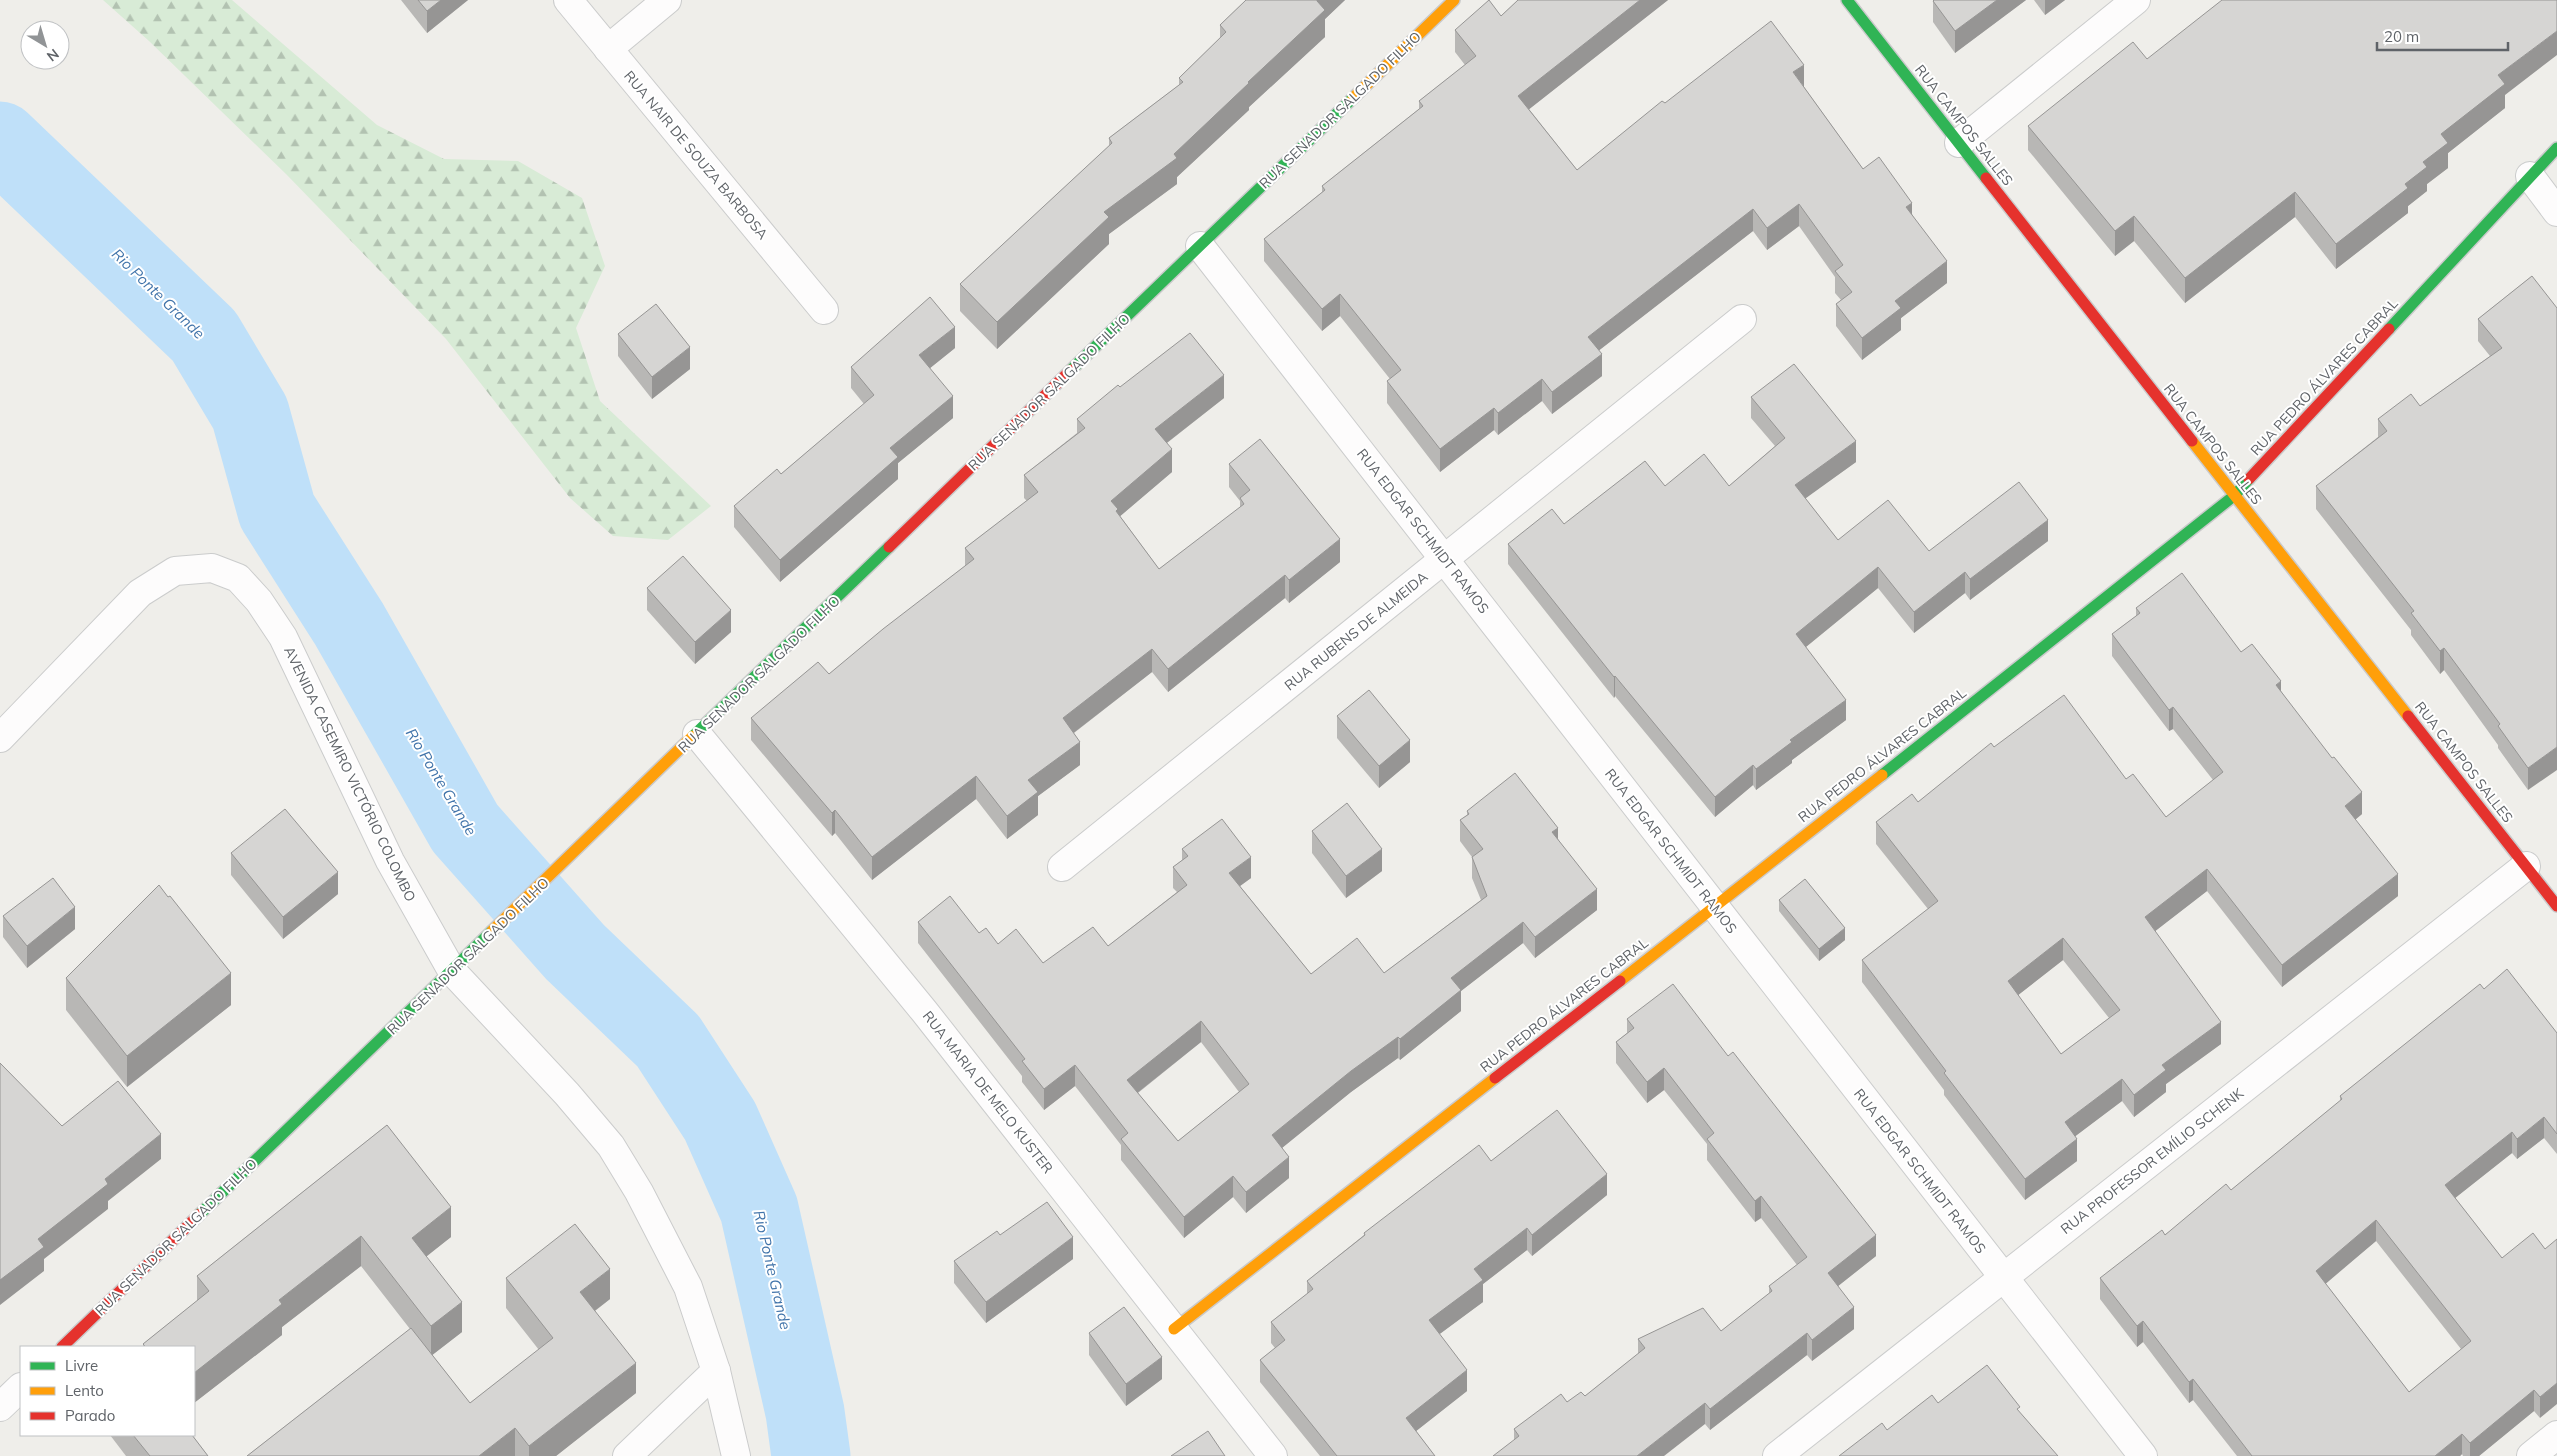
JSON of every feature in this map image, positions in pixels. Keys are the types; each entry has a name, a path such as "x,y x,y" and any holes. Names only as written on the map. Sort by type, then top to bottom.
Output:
{"street":[{"name":"RUA NAIR DE SOUZA BARBOSA","path":"568,0 824,310"},
{"path":"608,49 667,0"},
{"name":"RUA SENADOR SALGADO FILHO","path":"63,1346 576,852 1454,0"},
{"name":"RUA CAMPOS SALLES","path":"1847,0 2557,906"},
{"path":"1959,143 2136,0"},
{"name":"RUA PEDRO ÁLVARES CABRAL","path":"1174,1329 2235,496 2557,148"},
{"path":"2530,176 2557,212"},
{"name":"RUA EDGAR SCHMIDT RAMOS","path":"1200,246 2143,1456"},
{"name":"RUA RUBENS DE ALMEIDA","path":"1062,867 1742,318"},
{"name":"AVENIDA CASEMIRO VICTÓRIO COLOMBO","path":"0,738 140,593 175,571 212,568 238,578 260,601 283,637 390,861 452,971 567,1094 611,1146 639,1192 688,1287 716,1371 736,1456"},
{"name":"RUA MARIA DE MELO KUSTER","path":"697,734 924,1010 1273,1456"},
{"name":"RUA PROFESSOR EMÍLIO SCHENK","path":"1777,1456 2526,866"},
{"path":"627,1456 716,1371"},
{"path":"0,1407 20,1388"},
{"path":"2531,1456 2557,1436"}],"green space":[{"path":"103,0 232,0 377,125 444,159 518,161 582,198 605,266 576,328 600,401 711,506 668,540 613,536 570,498 446,339 286,174 149,41"}],"building":[{"path":"418,0 441,0 427,11"},
{"path":"1246,0 1317,0 1325,10 1174,154 1177,158 1104,212 1109,217 997,322 960,284 1112,143 1109,138 1183,82 1179,78 1226,32 1220,25"},
{"path":"1489,0 1501,16 1518,0 1640,0 1518,96 1577,170 1662,101 1665,103 1771,21 1804,65 1793,72 1863,169 1879,157 1912,203 1906,207 1947,261 1895,301 1901,308 1862,338 1836,304 1852,292 1835,271 1843,265 1799,204 1767,228 1753,209 1588,337 1602,354 1552,392 1542,379 1498,413 1494,408 1440,449 1387,381 1401,370 1340,294 1322,309 1264,239 1325,190 1322,186 1423,106 1419,101 1476,56 1455,30"},
{"path":"1934,0 1997,0 1955,31"},
{"path":"2222,0 2557,0 2557,31 2498,75 2505,84 2441,134 2448,143 2423,162 2427,167 2405,184 2408,188 2336,244 2295,192 2185,278 2134,216 2115,231 2028,126 2133,42 2147,59"},
{"path":"2532,276 2557,308 2557,747 2528,768 2498,726 2500,724 2444,648 2440,651 2411,613 2414,611 2316,486 2387,431 2378,419 2411,394 2420,406 2502,348 2478,319"},
{"path":"930,297 955,327 919,355 953,396 890,448 898,457 780,560 734,506 777,469 781,474 874,395 851,367"},
{"path":"656,304 690,347 652,377 618,334"},
{"path":"1190,333 1224,375 1155,429 1172,449 1111,501 1118,509 1116,511 1159,569 1244,504 1240,498 1250,490 1229,464 1260,439 1340,539 1289,580 1285,575 1168,669 1152,649 1063,718 1080,742 1028,780 1038,792 1007,816 976,776 872,857 835,810 832,813 751,718 818,662 829,674 883,629 974,559 965,548 1038,492 1024,475 1085,428 1077,419 1118,385 1120,387"},
{"path":"1794,364 1856,441 1795,485 1838,540 1888,500 1929,551 2019,482 2048,520 1970,579 1965,572 1914,612 1878,567 1796,634 1846,700 1790,740 1792,742 1756,769 1753,765 1715,797 1614,677 1508,544 1552,509 1564,524 1645,461 1665,486 1704,454 1729,486 1785,438 1751,397"},
{"path":"683,556 731,610 695,642 647,588"},
{"path":"2182,573 2241,652 2252,644 2281,681 2276,685 2332,758 2334,757 2362,792 2345,806 2398,874 2282,965 2207,869 2145,917 2221,1022 2162,1065 2166,1070 2134,1095 2122,1079 2065,1122 2077,1139 2025,1179 1944,1073 1946,1071 1862,960 1938,901 1876,822 1912,794 1918,802 1991,743 1994,747 2064,695 2126,779 2133,774 2166,817 2223,772 2173,707 2169,710 2112,634 2140,613 2136,608","holes":["2063,938 2120,1010 2061,1054 2008,981"]},
{"path":"1369,690 1410,740 1379,766 1337,716"},
{"path":"1515,773 1558,828 1552,832 1597,889 1535,937 1523,922 1451,978 1461,990 1400,1039 1398,1037 1351,1071 1272,1135 1289,1157 1246,1192 1233,1176 1184,1217 1121,1139 1128,1133 1075,1065 1044,1089 1022,1061 1025,1059 918,922 950,896 979,933 986,928 998,944 1016,929 1043,963 1093,927 1108,946 1187,885 1173,867 1188,856 1182,849 1222,819 1251,857 1229,873 1311,974 1357,938 1384,973 1487,896 1472,857 1483,849 1460,820 1469,814 1467,811","holes":["1201,1021 1249,1084 1178,1141 1127,1080"]},
{"path":"1347,803 1382,849 1346,876 1312,831"},
{"path":"285,809 338,872 283,917 231,853"},
{"path":"53,878 75,907 27,946 3,916"},
{"path":"1805,879 1845,928 1819,949 1779,900"},
{"path":"159,885 168,897 170,896 231,973 127,1056 66,978"},
{"path":"2507,969 2557,1033 2557,1134 2544,1117 2517,1139 2512,1132 2445,1185 2502,1258 2533,1233 2545,1249 2557,1239 2557,1383 2540,1397 2534,1390 2470,1443 2462,1434 2435,1456 2252,1456 2193,1379 2189,1382 2143,1321 2137,1326 2100,1278 2162,1230 2165,1235 2226,1184 2231,1190 2342,1099 2340,1096 2480,984 2484,989","holes":["2376,1220 2471,1341 2409,1392 2316,1271"]},
{"path":"1673,984 1728,1056 1733,1052 1876,1235 1828,1273 1854,1307 1812,1340 1807,1333 1710,1409 1705,1403 1637,1456 1493,1456 1519,1436 1514,1429 1561,1394 1567,1402 1581,1392 1585,1396 1645,1348 1638,1339 1703,1308 1721,1331 1772,1291 1769,1286 1807,1257 1761,1196 1755,1201 1707,1139 1714,1133 1664,1068 1647,1082 1616,1042 1634,1028 1627,1019"},
{"path":"0,1063 62,1126 118,1081 161,1134 105,1179 108,1184 38,1239 44,1247 0,1280"},
{"path":"1557,1110 1607,1174 1532,1235 1527,1228 1474,1269 1483,1280 1429,1320 1467,1370 1406,1418 1435,1456 1337,1456 1260,1360 1285,1340 1271,1322 1313,1289 1307,1281 1365,1235 1364,1233 1479,1145 1491,1161"},
{"path":"387,1125 451,1207 412,1238 462,1302 431,1326 361,1236 279,1300 282,1304 195,1372 195,1346 145,1346 143,1344 209,1291 197,1276"},
{"path":"1047,1202 1073,1237 986,1302 954,1261 997,1231 1000,1235"},
{"path":"575,1224 610,1269 580,1292 636,1363 529,1446 515,1428 479,1456 247,1456 411,1328 470,1403 553,1338 506,1278"},
{"path":"1124,1307 1162,1357 1126,1384 1089,1333"},
{"path":"1987,1365 2020,1407 2017,1409 2058,1456 1839,1456 1882,1423 1887,1430 1932,1395 1938,1403"},
{"path":"1208,1431 1225,1456 1171,1456"},
{"path":"134,1436 193,1436 208,1456 150,1456"}],"waterway":[{"name":"Rio Ponte Grande","path":"0,141 204,336 250,413 277,511 349,624 465,828 575,952 668,1041 720,1121 759,1209 805,1412 811,1456"}],"traffic: fast":[{"path":"1847,0 1986,178"},
{"path":"1071,370 1353,98"},
{"path":"2389,329 2557,148"},
{"path":"1882,775 2235,495 2249,479"},
{"path":"693,736 889,547"},
{"path":"200,1214 492,931"}],"traffic: slow":[{"path":"1353,98 1454,0"},
{"path":"2192,441 2408,716"},
{"path":"492,931 693,736"},
{"path":"1620,981 1882,775"},
{"path":"1174,1329 1495,1078"}],"traffic: jam":[{"path":"1986,178 2192,441"},
{"path":"2249,479 2389,329"},
{"path":"889,547 1071,370"},
{"path":"2408,716 2557,906"},
{"path":"1495,1078 1620,981"},
{"path":"63,1346 200,1214"}]}
